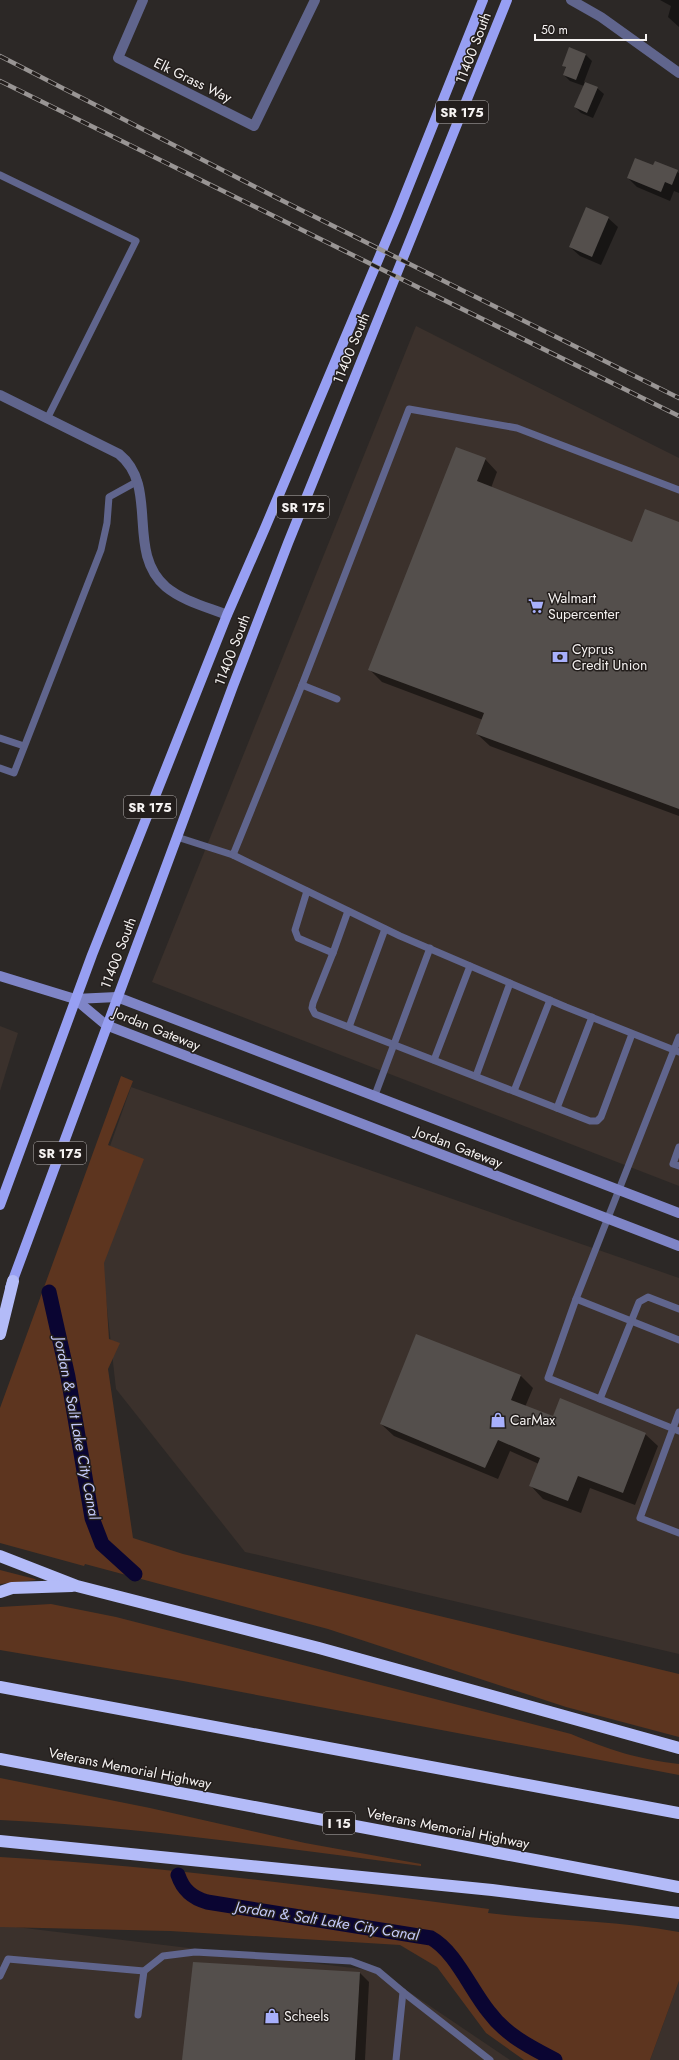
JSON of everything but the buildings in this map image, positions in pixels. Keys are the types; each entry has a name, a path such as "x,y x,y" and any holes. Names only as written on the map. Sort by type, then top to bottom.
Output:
{"highway":[{"path":"0,1334 13,1282"},
{"path":"0,1556 77,1586 319,1648 679,1748"},
{"path":"0,1562 28,1567"},
{"path":"0,1592 12,1588 77,1586"},
{"path":"0,1687 679,1813"},
{"name":"Veterans Memorial Highway","path":"0,1759 679,1887"},
{"path":"0,1841 492,1890 679,1913"}],"main road":[{"name":"11400 South","path":"0,1205 75,1000 227,615 265,528 354,313 397,215 483,0"},
{"name":"11400 South","path":"0,1316 106,1026 285,550 418,224 506,0"},
{"path":"0,976 75,1000"},
{"name":"Jordan Gateway","path":"75,1000 117,997 679,1213"},
{"name":"Jordan Gateway","path":"75,1000 106,1026 679,1246"}],"street":[{"name":"Elk Grass Way","path":"143,0 118,58 254,126 316,0"},
{"path":"571,0 601,17 679,73"},
{"path":"0,395 119,454 128,461 138,481 143,543 148,561 156,575 166,587 180,596 227,615"}],"lane":[{"path":"0,175 136,241 47,419"},
{"path":"232,855 302,685 409,410 517,428 679,490"},
{"path":"0,768 14,772 101,550 107,523 109,497 138,481"},
{"path":"302,685 337,699"},
{"path":"0,738 24,746"},
{"path":"177,837 232,855 385,929 592,1018 676,1051"},
{"path":"307,891 295,930 298,938 333,953"},
{"path":"348,911 312,1008 315,1014 590,1121 597,1121 601,1117 632,1034"},
{"path":"349,1027 385,929"},
{"path":"375,1095 430,948"},
{"path":"434,1060 470,966"},
{"path":"476,1076 510,983"},
{"path":"514,1091 550,1000"},
{"path":"557,1108 592,1018"},
{"path":"676,1430 548,1378 576,1299 607,1219 676,1051 679,1037"},
{"path":"679,1147 673,1164 679,1166"},
{"path":"600,1399 638,1302 648,1297 679,1309"},
{"path":"576,1299 679,1340"},
{"path":"679,1412 676,1430 640,1518 679,1534"},
{"path":"0,1976 8,1959 144,1971 163,1956 195,1952 351,1961 378,1971 490,2060"},
{"path":"138,2015 144,1971"},
{"path":"396,2060 403,1992"}],"shaded area":[{"path":"416,326 679,458 679,1186 152,982"},
{"path":"0,1026 18,1033 0,1091"},
{"path":"121,1076 133,1081 108,1145 144,1159 104,1263 109,1339 120,1343 108,1369 133,1538 183,1554 679,1674 679,1737 566,1707 328,1629 85,1564 84,1566 0,1543 0,1408"},
{"path":"131,1087 679,1278 679,1654 245,1552 116,1389 94,1191"},
{"path":"0,1570 35,1579 36,1580 0,1584"},
{"path":"51,1604 116,1617 571,1734 598,1745 624,1753 679,1764 679,1775 183,1681 0,1650 0,1607"},
{"path":"0,1778 150,1808 305,1843 421,1864 421,1866 158,1833 53,1823 0,1820"},
{"path":"0,1857 123,1866 245,1878 489,1909 488,1913 632,1925 679,1932 679,1981 650,2060 524,2060 486,2033 437,1967 400,1945 170,1931 0,1927"},
{"path":"0,1925 378,1971 510,2060 0,2060"},
{"path":"679,1981 679,2060 650,2060"}],"waterway":[{"name":"Jordan & Salt Lake City Canal","path":"49,1292 68,1377 92,1518 102,1544 135,1574"},
{"name":"Jordan & Salt Lake City Canal","path":"178,1875 185,1889 189,1893 207,1902 431,1938 448,1952 482,2003 503,2027 528,2045 555,2060"}],"railway":[{"path":"0,56 277,198 679,398"},
{"path":"0,81 679,416"}],"place":[{"name":"Walmart Supercenter","path":"536,606"},
{"name":"Cyprus Credit Union","path":"560,657"},
{"name":"CarMax","path":"498,1420"},
{"name":"Scheels","path":"272,2016"}]}
